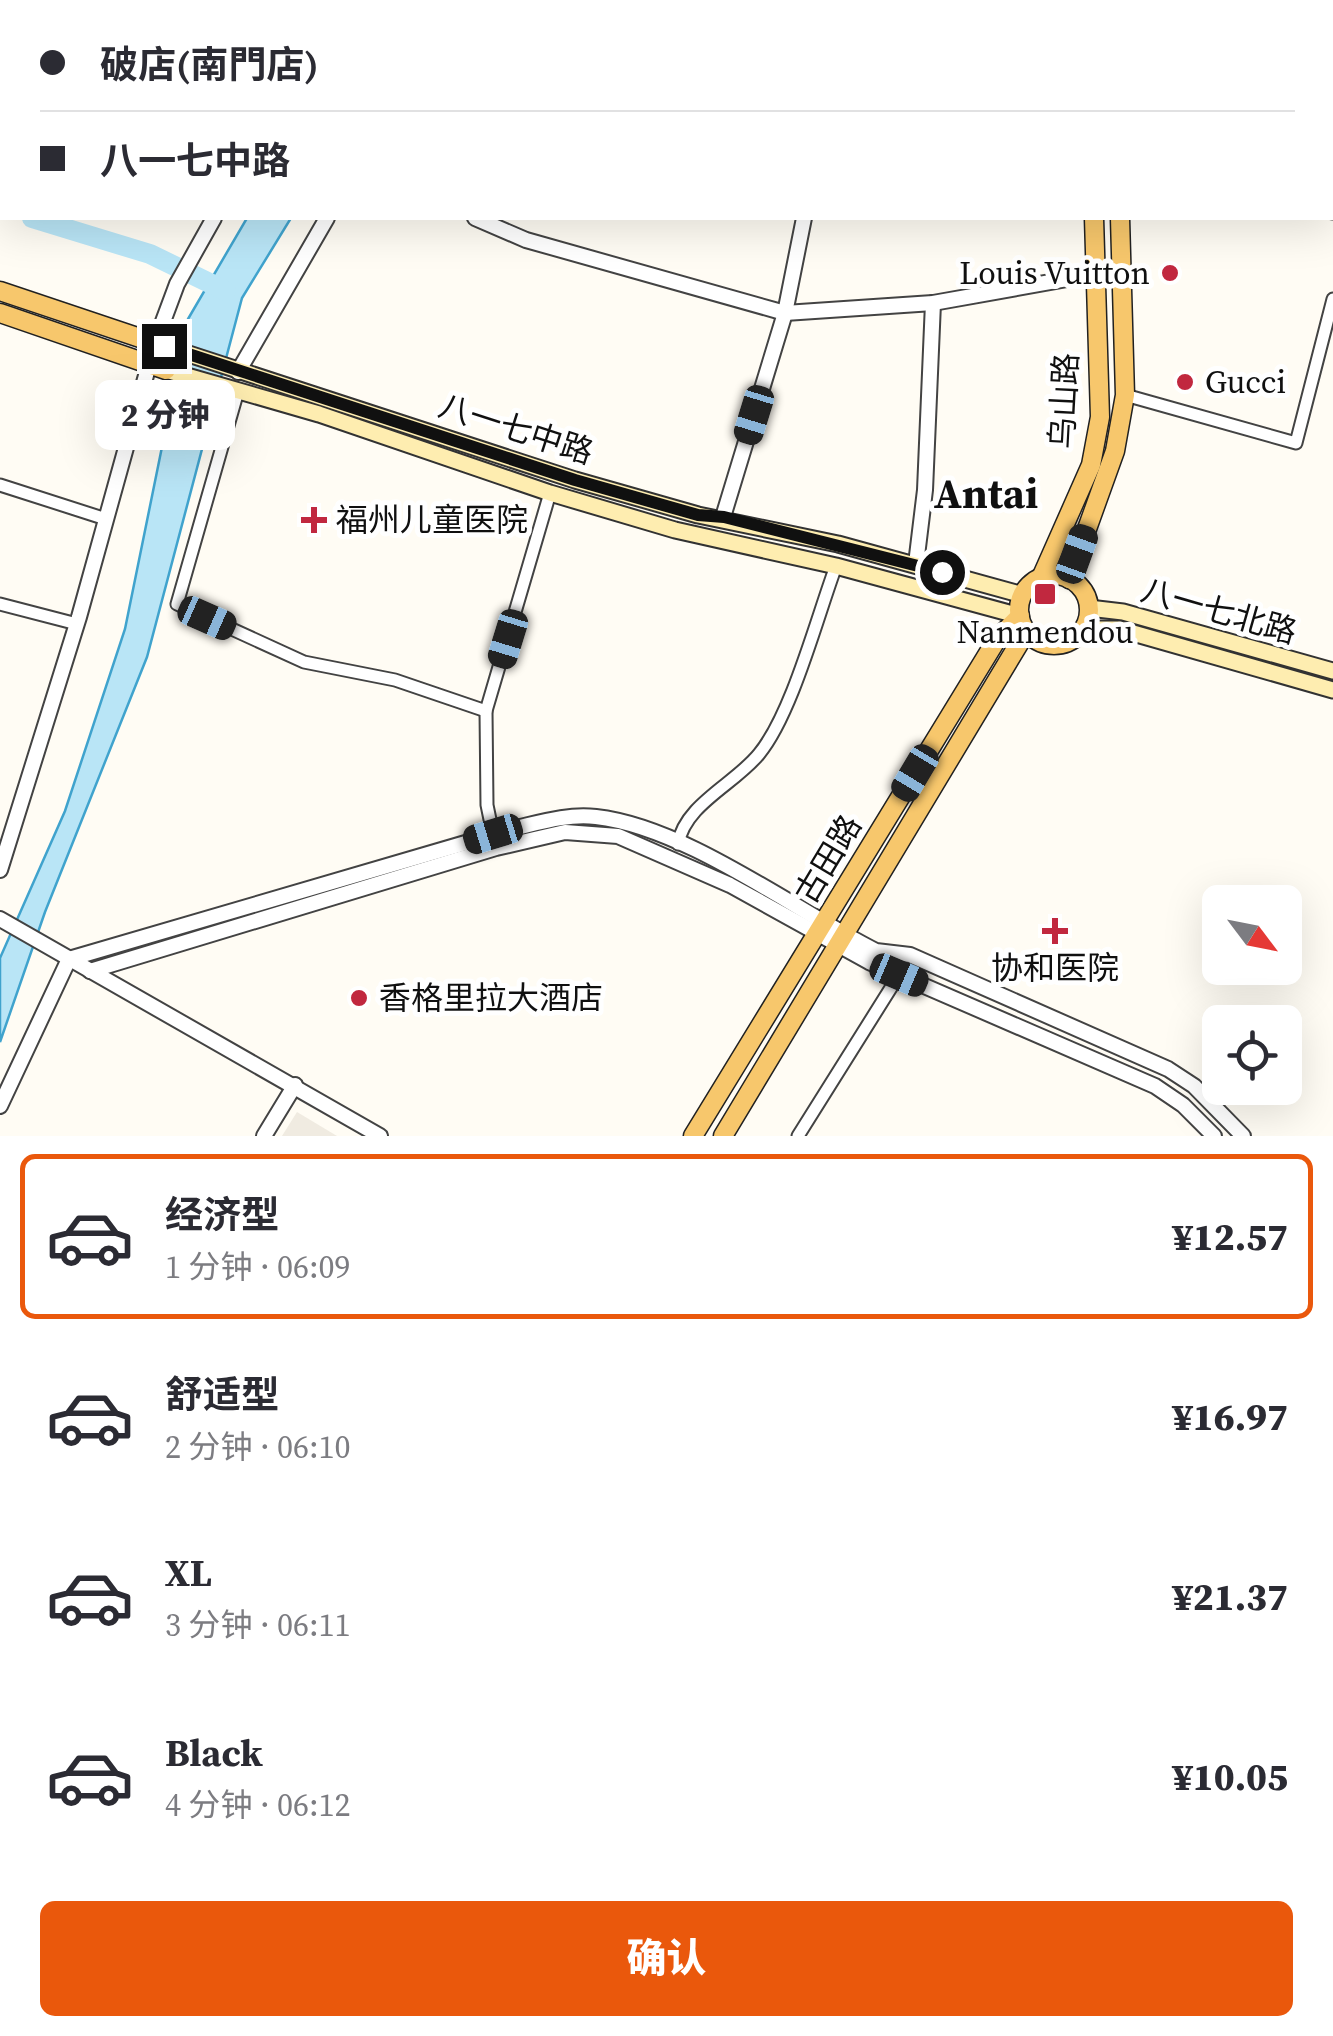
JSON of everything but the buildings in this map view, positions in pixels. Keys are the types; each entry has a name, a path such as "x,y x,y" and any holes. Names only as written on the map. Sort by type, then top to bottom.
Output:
{"main road":[{"name":"乌山路","path":"1042,578 1090,465 1100,417 1094,220"},
{"name":"乌山路","path":"1070,579 1116,451 1124,395 1120,220"},
{"name":"八一七中路","path":"0,291 575,480 698,515 724,517 916,564 1023,595"},
{"name":"八一七中路","path":"0,314 550,494 676,530 836,566 1023,624"},
{"path":"1042,578 1070,579 1083,591 1089,608 1084,629 1076,638 1056,646 1034,640 1023,624 1023,595 1042,578"},
{"name":"八一七北路","path":"1089,608 1122,612 1333,671"},
{"name":"古田路","path":"693,1136 997,638 1023,624"},
{"name":"古田路","path":"723,1136 842,941 1023,624"},
{"path":"1084,629 1119,629 1333,690"}],"street":[{"path":"0,870 106,519 158,368 160,344 177,284 213,220"},
{"path":"238,372 325,220"},
{"path":"480,220 526,240 785,314 932,302 1095,274"},
{"path":"724,517 785,314 804,220"},
{"path":"1124,395 1296,443 1333,299"},
{"path":"916,564 925,490 932,302"},
{"path":"238,391 177,604 304,662 396,680 486,712"},
{"path":"0,485 106,519"},
{"path":"495,841 488,805 486,712 550,494"},
{"path":"678,844 681,826 760,753 779,718 836,566"},
{"path":"0,604 76,624"},
{"path":"90,971 561,818 592,816 619,821 678,844 899,975 1155,1086 1183,1105 1214,1136"},
{"path":"0,1106 70,959 495,841 565,832 618,836 821,929"},
{"path":"1,920 380,1136"},
{"path":"842,941 910,955 1168,1069 1194,1086 1243,1136"},
{"path":"798,1136 899,975"},
{"path":"264,1136 295,1085"}],"shaded area":[{"path":"297,1112 337,1136 282,1136"}],"water":[{"path":"246,220 290,220 242,298 147,657 45,912 0,1042 0,958 65,811 125,629 188,319"}],"waterway":[{"path":"39,220 150,254 226,291"}],"place":[{"name":"Louis Vuitton","path":"1170,273"},
{"name":"Gucci","path":"1185,382"},
{"name":"福州儿童医院","path":"314,520"},
{"name":"Nanmendou","path":"1045,594"},
{"name":"协和医院","path":"1055,931"},
{"name":"香格里拉大酒店","path":"359,998"}],"district":[{"name":"Antai","path":"986,493"}],"route":[{"path":"164,346 575,480 698,515 724,517 942,572"}]}
